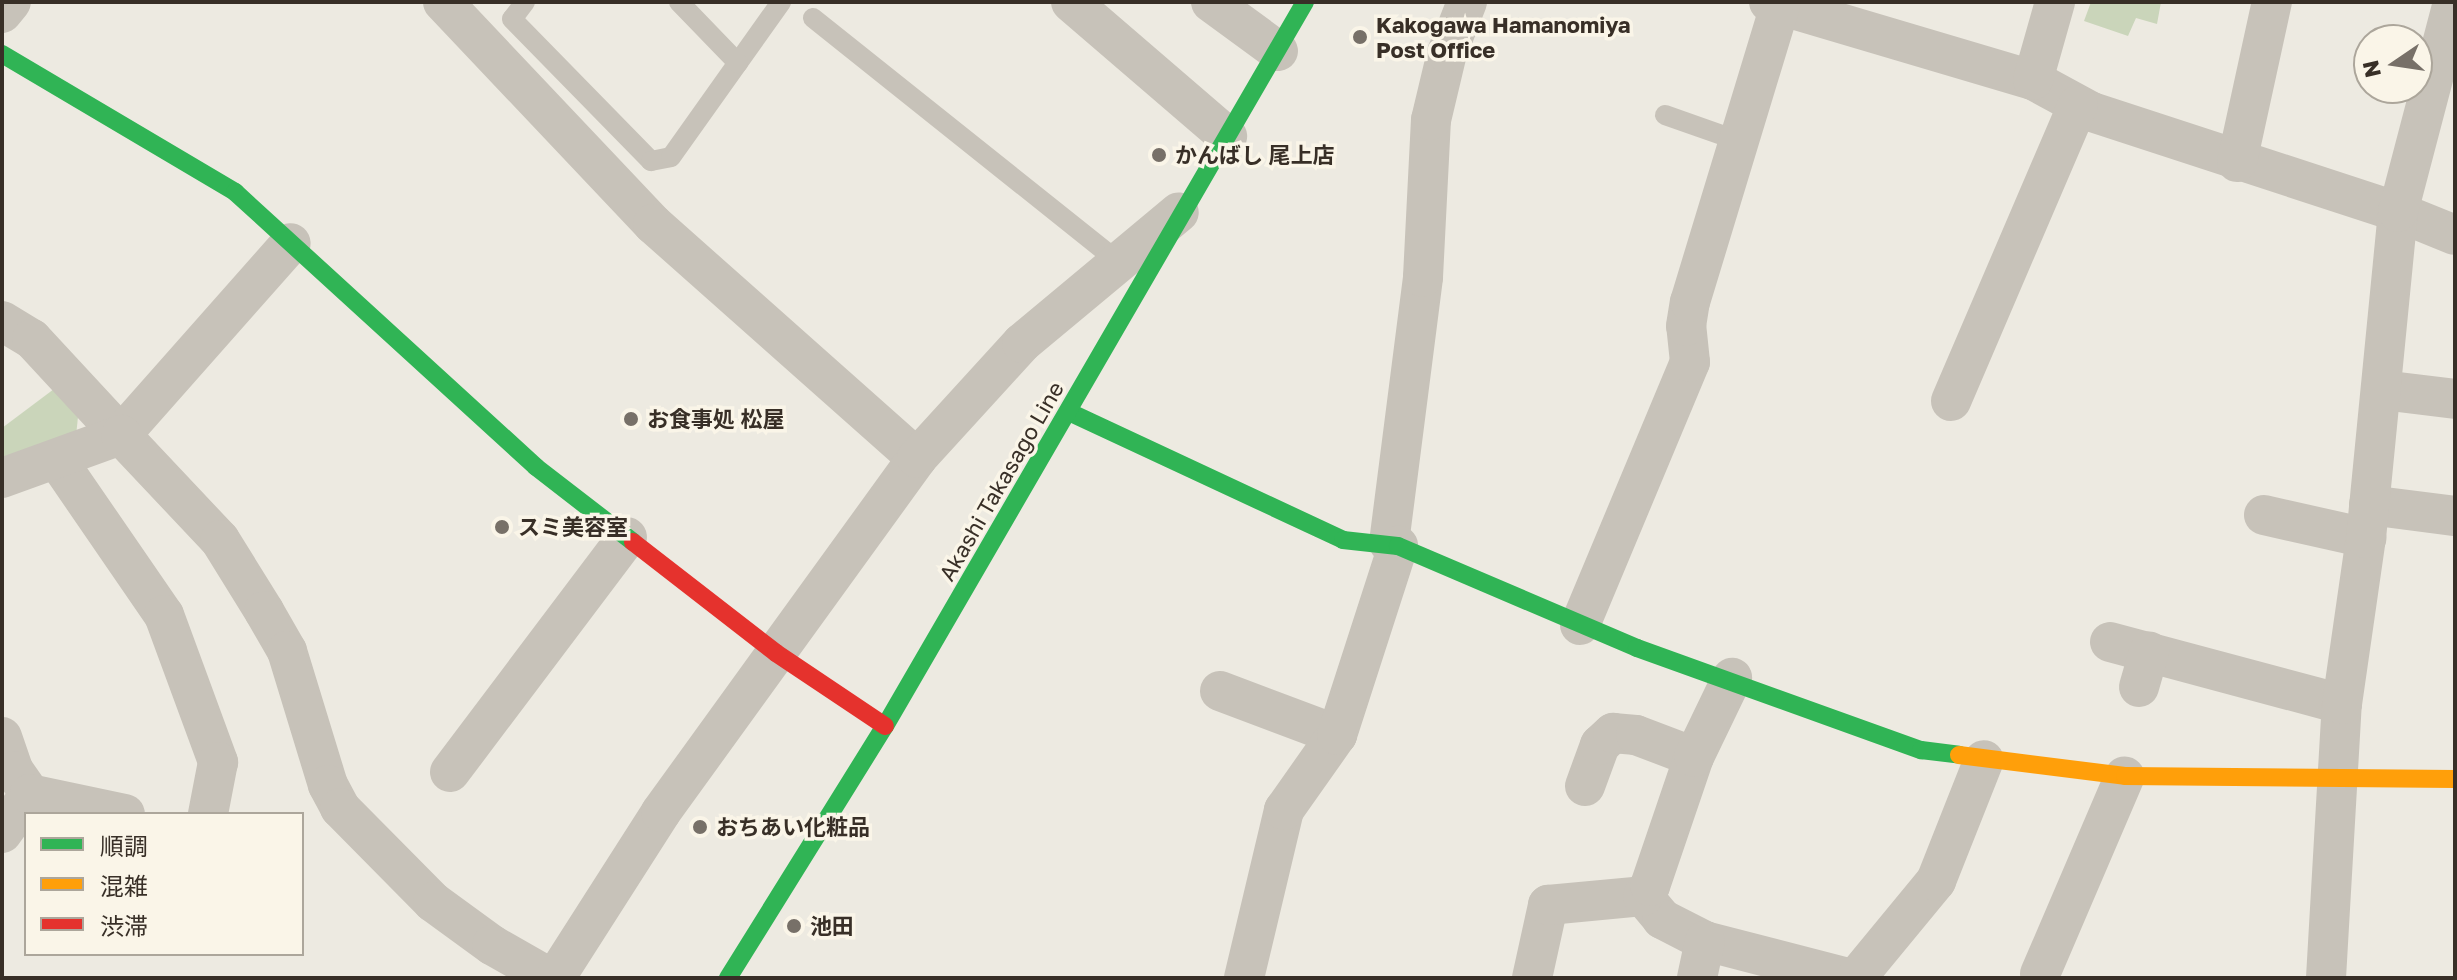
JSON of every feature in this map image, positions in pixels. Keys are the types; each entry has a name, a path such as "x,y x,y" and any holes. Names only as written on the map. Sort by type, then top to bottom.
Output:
{"street":[{"path":"2,13 11,2"},
{"path":"443,2 653,224 917,458"},
{"path":"1071,2 1227,136"},
{"path":"1211,2 1278,51"},
{"name":"Akashi Takasago Line","path":"728,978 885,726 1305,2"},
{"path":"1244,978 1284,810 1337,735 1393,545 1423,277 1431,120 1447,53 1467,2"},
{"path":"2033,80 2055,2"},
{"path":"2237,162 2272,2"},
{"path":"2326,978 2342,704 2375,514 2390,391 2420,221 2453,2"},
{"path":"1580,625 1690,362 1686,326 1690,302 1739,141 1774,4 2033,80 2078,105 2237,162 2420,221"},
{"path":"2,54 235,192 536,467 776,653 885,726"},
{"path":"1951,401 2078,105"},
{"path":"2,321 32,339 220,540 287,651 328,785 340,808 433,902 492,945 552,978 661,812 917,458 1022,343 1188,204"},
{"path":"2,478 58,461 121,435 291,243"},
{"path":"2390,391 2455,399"},
{"path":"1069,412 1343,540 1393,545 1580,625 1732,678 1921,750 2125,776 2336,774 2455,779"},
{"path":"58,461 164,615 218,762 208,812"},
{"path":"2264,515 2455,516"},
{"path":"450,772 627,537"},
{"path":"2110,642 2144,669 2342,704"},
{"path":"1643,896 1694,757 1732,678"},
{"path":"1220,691 1337,735"},
{"path":"1585,786 1600,745 1613,733 1636,735 1694,757"},
{"path":"2,737 14,771 30,794 116,812"},
{"path":"1856,978 1936,881 1984,760"},
{"path":"2040,974 2125,776"},
{"path":"2,833 30,794"},
{"path":"1643,896 1701,959 1848,978"},
{"path":"1532,978 1548,905 1643,896"}],"lane":[{"path":"525,2 512,19 651,161 671,157 781,2"},
{"path":"679,2 738,63"},
{"path":"813,18 1119,262"},
{"path":"1665,115 1739,141"}],"green space":[{"path":"2091,2 2161,2 2157,24 2136,18 2128,36 2084,21"},
{"path":"58,386 79,407 76,436 2,457 2,428"}],"traffic: fast":[{"path":"728,978 885,726 1305,2"},
{"path":"2,54 235,192 536,467 633,542"},
{"path":"1069,412 1343,540 1398,546 1637,648 1921,750 1959,755"}],"traffic: slow":[{"path":"1959,755 2125,776 2455,779"}],"traffic: jam":[{"path":"633,542 776,653 885,726"}],"place":[{"name":"Kakogawa Hamanomiya Post Office","path":"1360,37"},
{"name":"かんばし 尾上店","path":"1159,155"},
{"name":"お食事処 松屋","path":"631,419"},
{"name":"スミ美容室","path":"502,527"},
{"name":"おちあい化粧品","path":"700,827"},
{"name":"池田","path":"794,926"}]}
